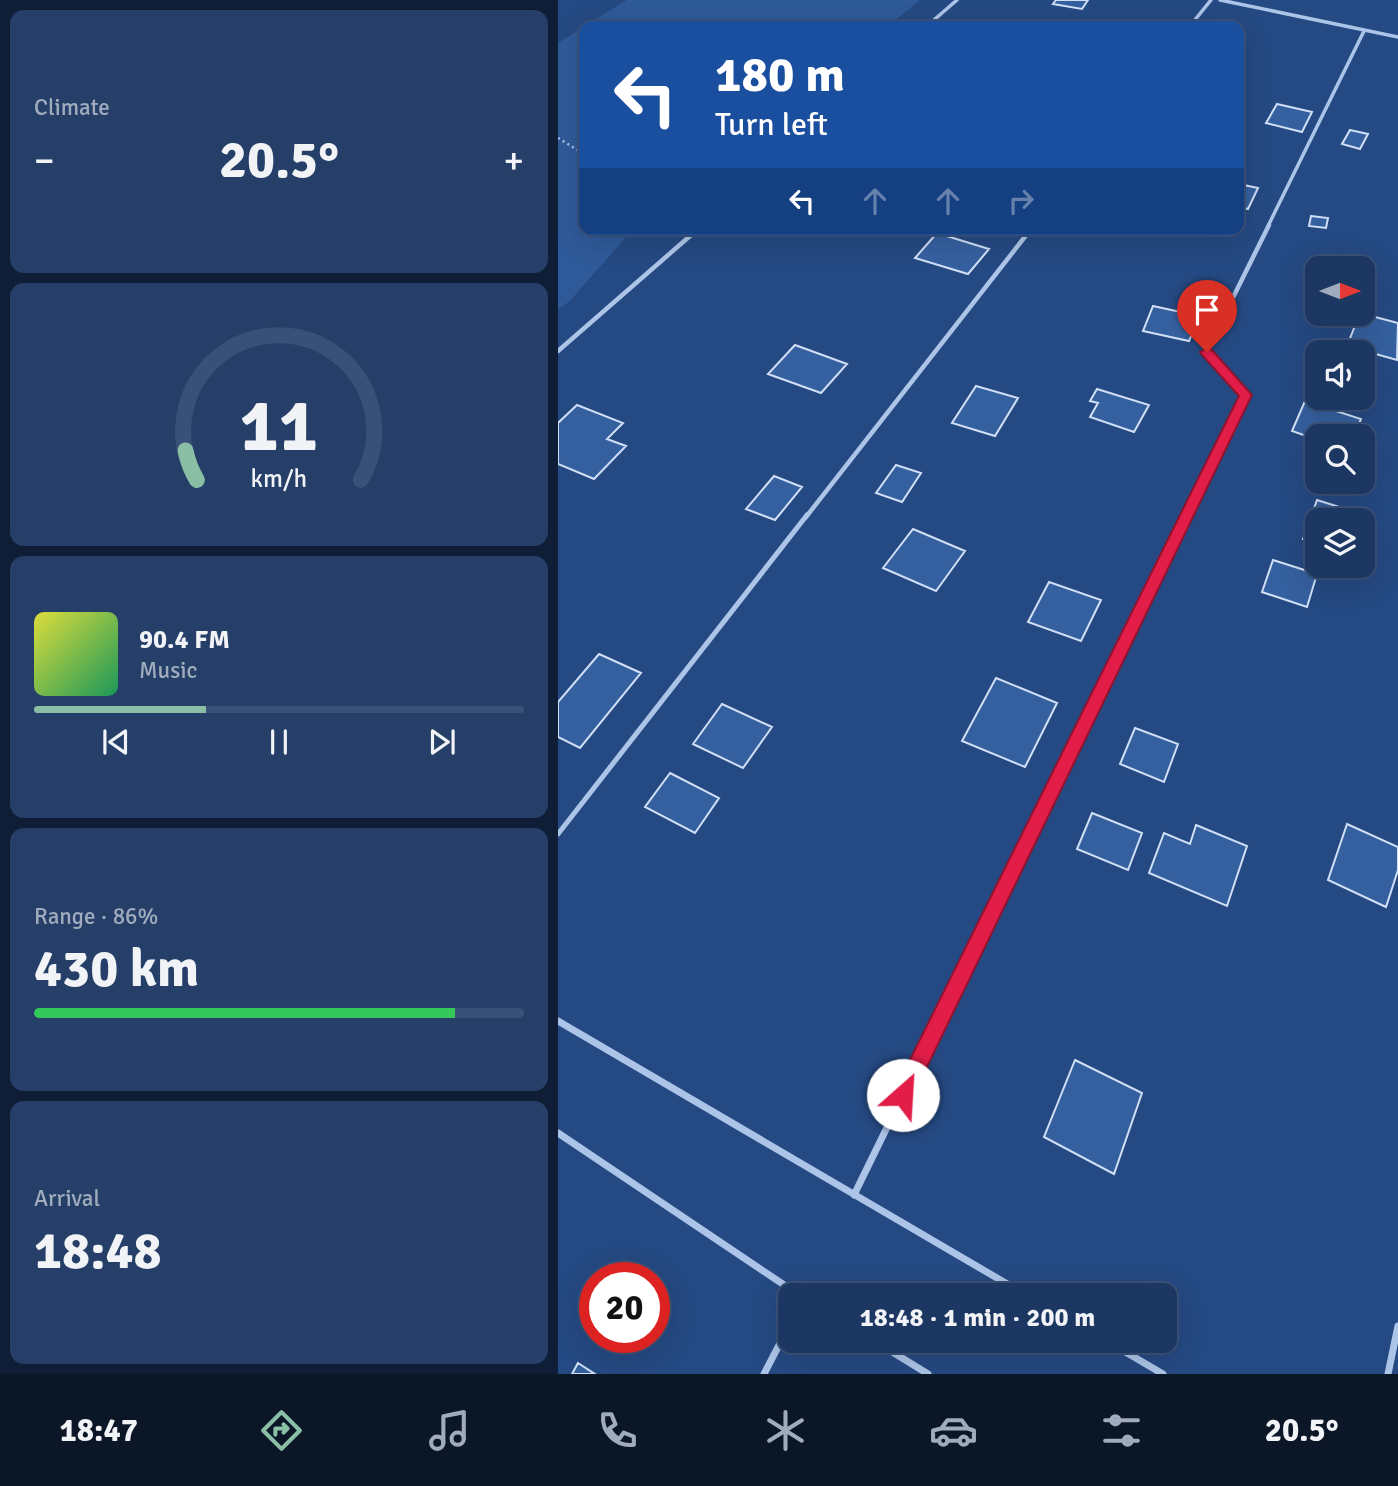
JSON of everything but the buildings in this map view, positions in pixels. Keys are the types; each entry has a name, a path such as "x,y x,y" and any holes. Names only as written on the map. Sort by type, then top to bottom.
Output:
{"lane":[{"path":"933,21 957,0"},
{"path":"1194,21 1211,0"},
{"path":"1220,0 1398,37"},
{"path":"854,1195 1246,395 1207,352 1364,30"},
{"path":"558,351 691,235"},
{"path":"558,834 1026,235"},
{"path":"558,1021 1005,1283"},
{"path":"558,1133 781,1283"},
{"path":"1388,1374 1398,1326"},
{"path":"764,1374 778,1347"},
{"path":"894,1353 928,1374"},
{"path":"1127,1353 1163,1374"}],"path":[{"path":"558,138 579,151"}],"shaded area":[{"path":"627,0 920,0 894,21 593,21"},
{"path":"579,30 579,235 628,235 569,302 558,309 558,43"}],"route":[{"path":"903,1095 1246,395 1207,352"}]}
